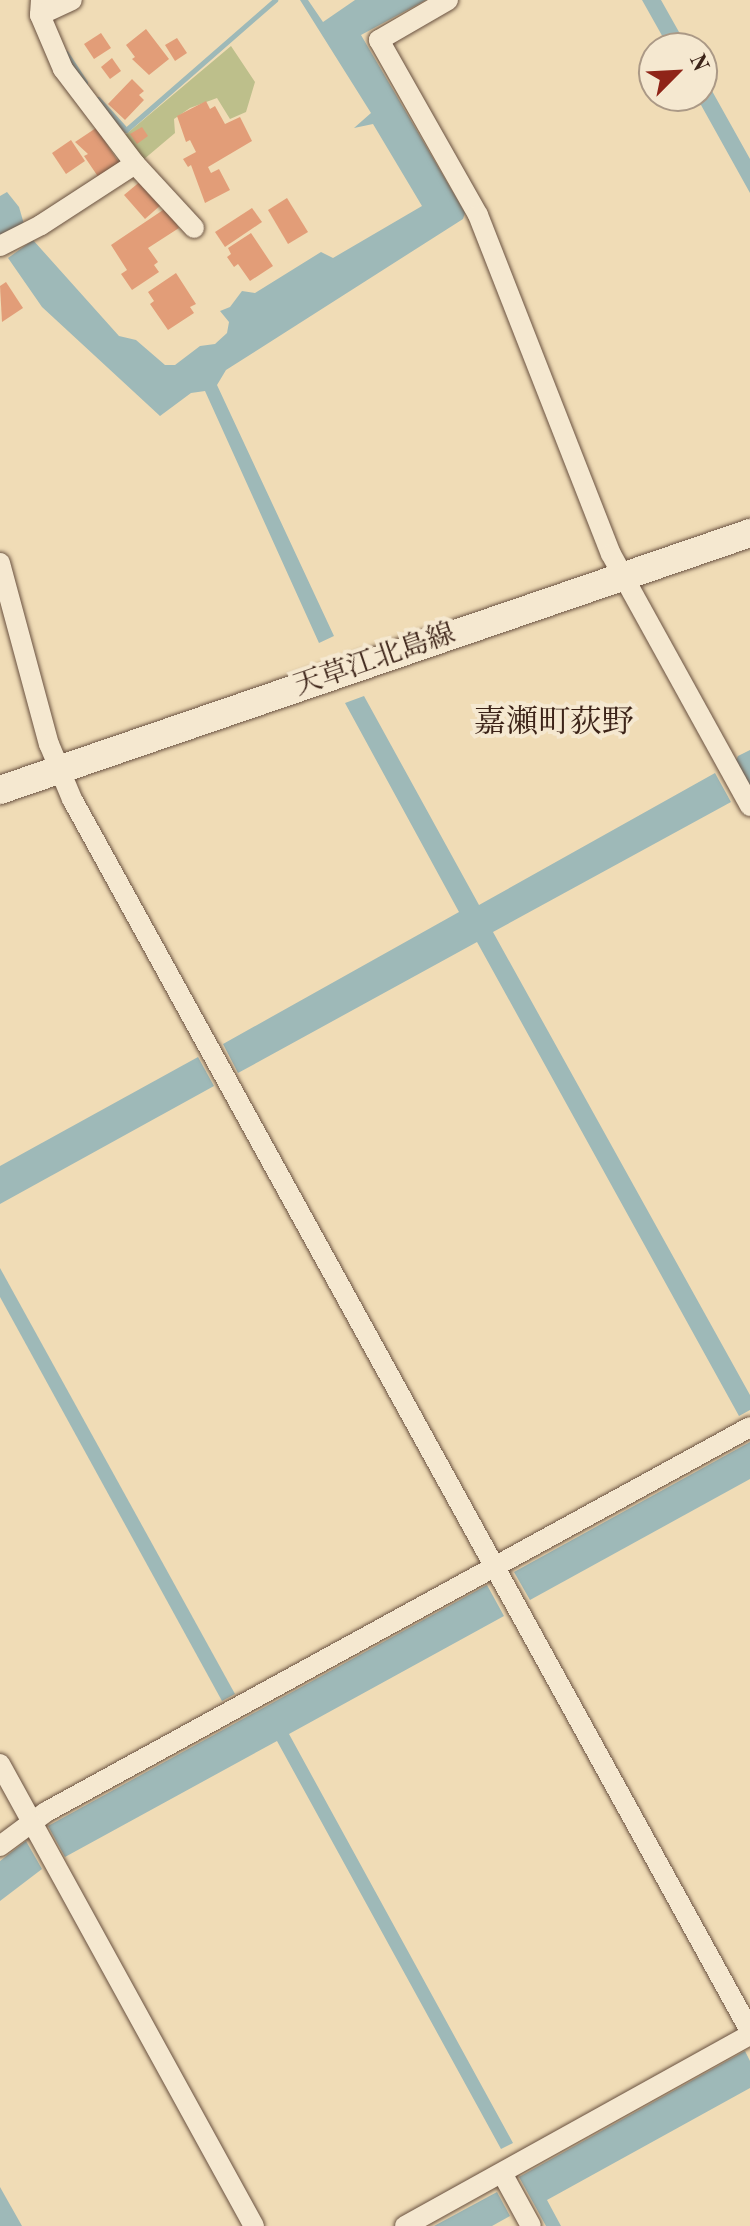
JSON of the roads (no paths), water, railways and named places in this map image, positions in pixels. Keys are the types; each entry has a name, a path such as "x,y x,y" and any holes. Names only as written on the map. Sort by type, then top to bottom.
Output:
{"street":[{"path":"72,0 41,7 63,69 135,164 194,228"},
{"path":"448,0 379,40 478,215 623,576 750,806"},
{"path":"9,241 41,225 135,164"},
{"name":"天草江北島線","path":"0,790 750,533"},
{"path":"0,563 59,770 750,2033 510,2188 405,2226"},
{"path":"0,1846 41,1839 504,1584 750,1427"},
{"path":"0,1764 254,2226"},
{"path":"510,2188 531,2226"}],"water":[{"path":"300,0 308,0 323,22 355,0 426,0 361,35 465,213 463,219 226,370 217,385 334,636 319,643 205,391 191,393 160,416 42,307 8,258 33,240 119,336 136,340 165,365 175,365 200,346 215,344 227,333 229,322 220,311 230,307 242,291 255,293 321,252 333,258 422,206 373,124 354,128 371,113"},
{"path":"642,0 661,0 679,32 660,32"},
{"path":"718,102 750,159 750,193 705,112 718,112"},
{"path":"7,192 19,207 24,224 0,238 0,196"},
{"path":"364,696 479,905 715,773 731,802 493,932 750,1395 750,1410 739,1416 477,942 238,1073 223,1044 459,912 345,703"},
{"path":"750,750 750,791 735,762 738,756"},
{"path":"198,1057 214,1086 0,1204 0,1166"},
{"path":"0,1268 235,1694 222,1701 0,1297"},
{"path":"750,1442 750,1479 530,1600 514,1572"},
{"path":"487,1585 504,1616 289,1734 513,2143 501,2149 277,1741 65,1857 48,1826"},
{"path":"26,1841 42,1869 0,1901 0,1861"},
{"path":"745,2051 750,2061 750,2088 547,2200 561,2226 546,2226 519,2177"},
{"path":"0,2187 22,2226 0,2226"},
{"path":"497,2192 510,2216 492,2226 434,2226"}],"waterway":[{"path":"98,99 126,130 275,0"},
{"path":"66,53 85,82"}],"district":[{"name":"嘉瀬町荻野","path":"554,724"}]}
